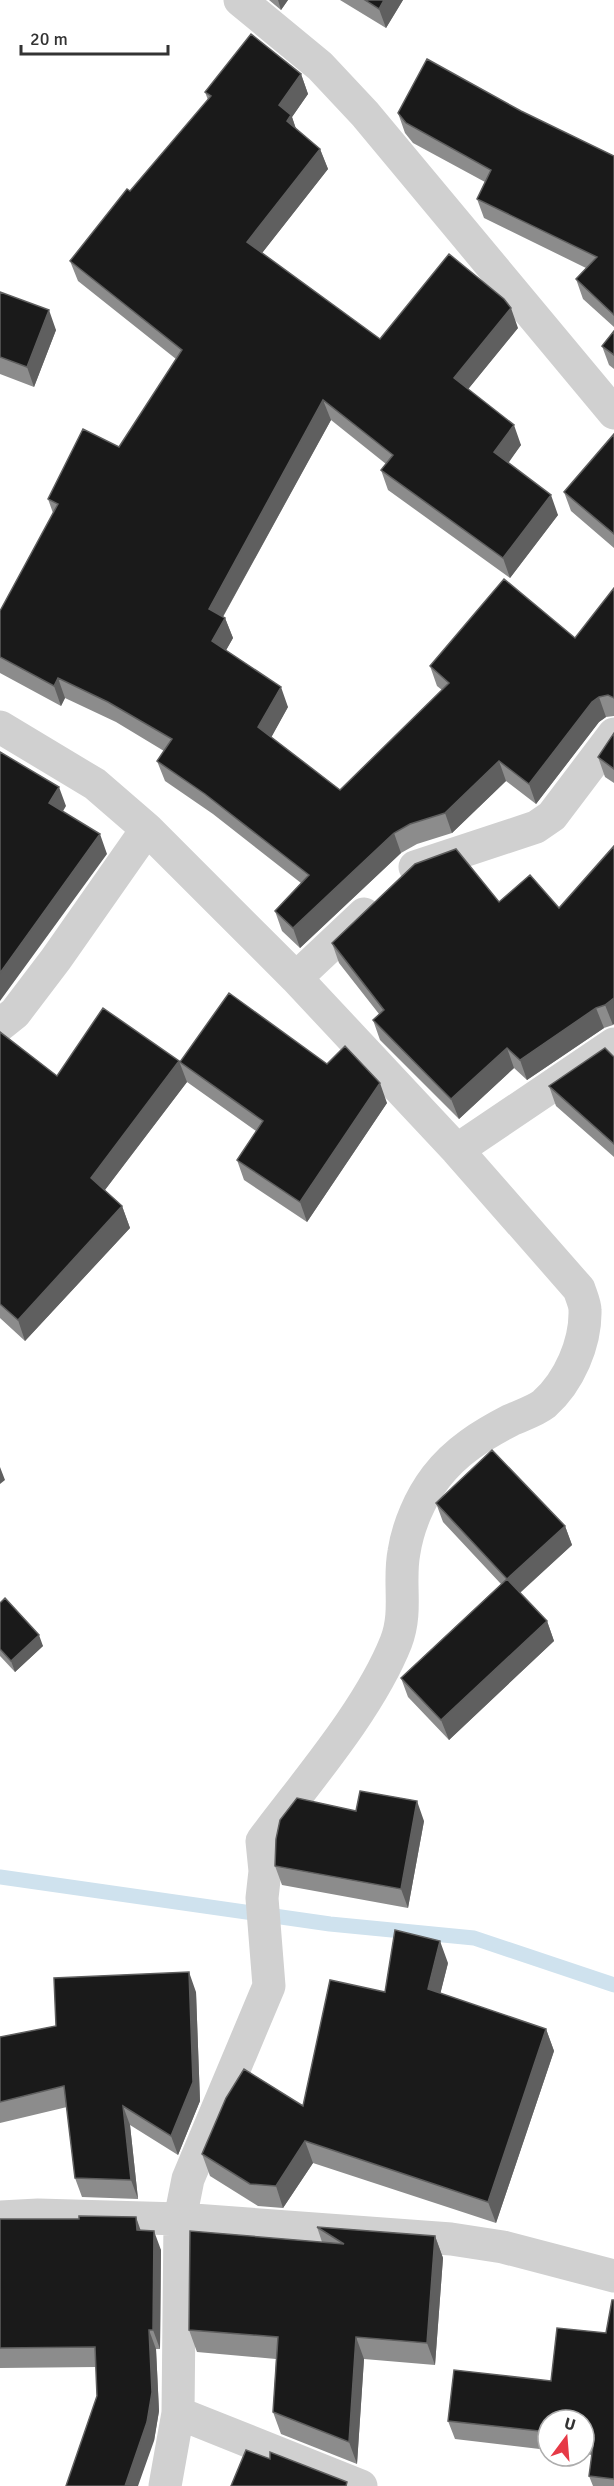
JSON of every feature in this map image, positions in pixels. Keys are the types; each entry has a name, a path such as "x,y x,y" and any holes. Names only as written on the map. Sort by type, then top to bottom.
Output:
{"street":[{"path":"240,0 320,66 365,114 614,413"},
{"path":"0,727 95,784 147,829 296,978 457,1150 579,1289 586,1309 579,1349 566,1379 543,1404 488,1432 463,1448 436,1478 415,1514 404,1553 404,1613 397,1639 384,1669 343,1732 262,1841 265,1871 262,1898 269,1986 188,2179 180,2219 178,2413 165,2486"},
{"path":"296,978 411,869 423,862 536,827 552,816 614,734"},
{"path":"0,1025 15,1013 56,959 147,829"},
{"path":"457,1150 614,1044"},
{"path":"0,2217 38,2215 180,2219 451,2239 503,2247 614,2276"},
{"path":"178,2413 361,2486"}],"building":[{"path":"365,0 384,0 379,9"},
{"path":"251,34 301,74 279,105 291,115 287,121 320,149 247,242 380,339 449,254 504,299 511,308 454,378 514,425 494,452 551,495 503,558 381,470 393,455 323,400 209,609 225,618 212,641 281,687 258,727 340,790 449,683 430,666 504,579 575,638 614,588 614,698 608,695 592,702 529,784 499,761 445,813 410,824 394,833 293,928 275,911 309,875 205,794 157,761 172,739 108,702 58,678 54,686 0,657 0,611 58,504 48,499 83,429 119,447 182,350 70,261 127,189 130,191 211,96 205,92"},
{"path":"427,59 521,111 614,156 614,315 576,279 597,257 477,199 491,170 406,123 398,113"},
{"path":"0,292 49,310 27,367 0,357"},
{"path":"614,331 614,355 602,346"},
{"path":"614,434 614,534 564,492"},
{"path":"614,733 614,769 598,757"},
{"path":"0,752 59,787 49,803 100,834 0,973"},
{"path":"614,846 614,998 520,1060 507,1048 451,1099 373,1020 384,1010 332,943 415,864 456,849 499,902 530,875 559,908"},
{"path":"229,993 327,1064 345,1046 380,1083 300,1202 237,1160 263,1121 180,1062"},
{"path":"103,1008 179,1061 91,1178 122,1206 18,1320 0,1304 0,1032 57,1076"},
{"path":"605,1048 614,1057 614,1144 549,1086"},
{"path":"492,1450 565,1526 507,1579 436,1503"},
{"path":"507,1579 547,1621 441,1720 401,1678"},
{"path":"5,1598 39,1635 11,1661 0,1649 0,1603"},
{"path":"360,1791 417,1801 401,1889 275,1866 276,1839 280,1820 297,1798 356,1811"},
{"path":"395,1930 440,1941 428,1989 546,2029 488,2202 305,2141 276,2186 250,2184 202,2154 226,2098 244,2069 303,2106 330,1980 385,1992"},
{"path":"189,1972 193,2082 171,2136 123,2106 131,2180 75,2178 64,2086 0,2102 0,2037 56,2026 54,1978"},
{"path":"79,2216 136,2217 137,2230 154,2231 153,2330 149,2330 152,2392 147,2422 125,2486 66,2486 97,2396 95,2347 0,2348 0,2219 79,2219"},
{"path":"317,2227 435,2236 427,2343 356,2337 349,2442 273,2412 278,2337 189,2330 190,2231 344,2244"},
{"path":"612,2300 614,2300 614,2479 589,2476 590,2468 596,2468 596,2408 536,2408 536,2431 448,2421 454,2370 551,2381 557,2328 606,2333"},
{"path":"246,2450 270,2459 270,2452 347,2482 346,2486 231,2486"}],"waterway":[{"path":"0,1877 330,1924 474,1938 614,1985"}]}
